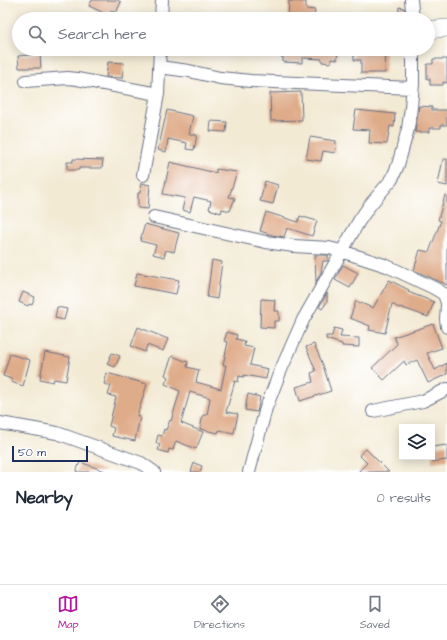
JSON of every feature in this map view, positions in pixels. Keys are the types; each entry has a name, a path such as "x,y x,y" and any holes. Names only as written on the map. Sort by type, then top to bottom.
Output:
{"street":[{"path":"161,12 162,0"},
{"path":"411,0 412,12"},
{"path":"435,29 447,28"},
{"path":"143,175 158,94 160,56"},
{"path":"249,472 266,408 303,320 370,205 392,179 398,165 408,129 412,107 413,56"},
{"path":"159,67 251,82 412,88"},
{"path":"26,81 68,78 158,94"},
{"path":"154,217 266,242 294,246 329,248 342,251 388,266 428,284 444,294 447,303"},
{"path":"447,306 447,327"},
{"path":"372,411 423,400 447,389"},
{"path":"0,423 57,433 142,463 154,472"}],"building":[{"path":"92,0 117,0 121,2 116,12 111,10 110,12 102,12 89,6"},
{"path":"289,1 306,2 306,9 315,10 315,12 288,12"},
{"path":"399,7 404,8 404,12 399,12"},
{"path":"18,56 40,56 41,68 19,68"},
{"path":"337,56 337,60 331,59 331,63 322,62 322,59 302,58 302,63 283,62 283,57 281,57"},
{"path":"354,56 386,56 385,73 361,73 361,60 354,60"},
{"path":"433,59 447,59 447,83 443,82 443,85 430,85 430,79 427,79 427,64 433,64"},
{"path":"108,62 124,63 122,78 106,77"},
{"path":"301,92 302,120 271,121 270,93"},
{"path":"419,106 432,107 432,110 447,110 447,125 441,125 441,128 429,128 429,132 415,132"},
{"path":"167,110 193,116 189,134 197,135 194,150 186,149 187,143 168,139 166,152 158,150"},
{"path":"356,110 395,114 394,127 390,126 387,144 369,143 370,130 353,129"},
{"path":"211,121 227,122 226,132 210,131"},
{"path":"310,137 336,141 335,153 323,151 321,161 306,159"},
{"path":"73,159 103,160 102,168 79,168 79,170 67,170 67,162 73,162"},
{"path":"443,159 447,159 447,186 438,184"},
{"path":"170,162 216,173 216,169 237,172 229,197 235,198 230,211 222,209 221,213 209,209 211,201 194,197 190,212 182,210 185,198 163,194"},
{"path":"265,181 278,185 273,204 260,201"},
{"path":"141,183 150,185 148,209 138,208 138,193 140,193"},
{"path":"445,195 447,196 447,285 414,270 420,250 429,252 441,221 438,220"},
{"path":"266,212 298,222 300,216 317,221 312,236 287,228 284,237 260,231"},
{"path":"145,224 179,233 174,252 166,250 164,257 153,254 156,245 140,241"},
{"path":"315,255 328,255 328,261 323,261 321,273 316,282"},
{"path":"212,260 222,262 217,299 207,297"},
{"path":"343,265 358,273 350,288 335,280"},
{"path":"137,273 179,280 176,294 134,286"},
{"path":"389,280 409,290 408,292 434,302 428,317 400,307 399,308 392,304 385,333 369,330 370,326 350,318 356,301 373,308"},
{"path":"23,292 35,297 32,305 29,304 28,306 19,302"},
{"path":"327,293 327,302 322,309 319,307"},
{"path":"261,299 275,300 274,311 279,311 279,321 274,321 274,328 260,327"},
{"path":"57,307 67,309 64,320 55,318"},
{"path":"433,324 442,348 427,353 435,370 447,363 447,374 428,383 417,360 406,365 404,361 384,380 372,368 397,344 394,337"},
{"path":"138,327 168,339 163,351 147,345 145,352 131,346"},
{"path":"334,328 342,330 340,337 359,338 359,347 342,346 342,344 326,339 326,336 332,336"},
{"path":"227,332 237,335 236,339 245,341 244,346 254,348 250,365 268,369 266,379 244,375 244,377 239,376 238,382 235,381 226,412 238,414 234,433 219,430 218,433 200,429 203,415 207,415 210,398 190,392 181,423 203,432 196,449 176,441 173,450 169,449 168,453 158,450 160,445 156,443 158,435 162,436 164,429 166,430 170,420 171,421 180,391 165,384 168,377 165,375 172,356 188,362 187,367 199,370 196,382 221,389 226,365 223,365 228,342 224,341"},
{"path":"314,344 323,365 331,391 300,401 296,387 313,382 311,373 316,371 306,347"},
{"path":"45,352 70,357 66,381 54,379 53,382 40,379"},
{"path":"112,353 120,356 115,367 107,364"},
{"path":"10,354 30,360 23,386 11,382 12,379 3,376"},
{"path":"107,373 147,384 137,416 140,417 135,441 112,436 114,428 109,426 116,397 108,395 111,386 104,384"},
{"path":"248,394 260,397 257,412 245,410"},
{"path":"447,445 447,460 432,462 432,460 435,460 435,447"},
{"path":"366,449 389,472 358,472 367,463 359,455"},
{"path":"80,462 105,471 105,472 76,472"},
{"path":"194,463 202,466 200,472 191,472"}]}
